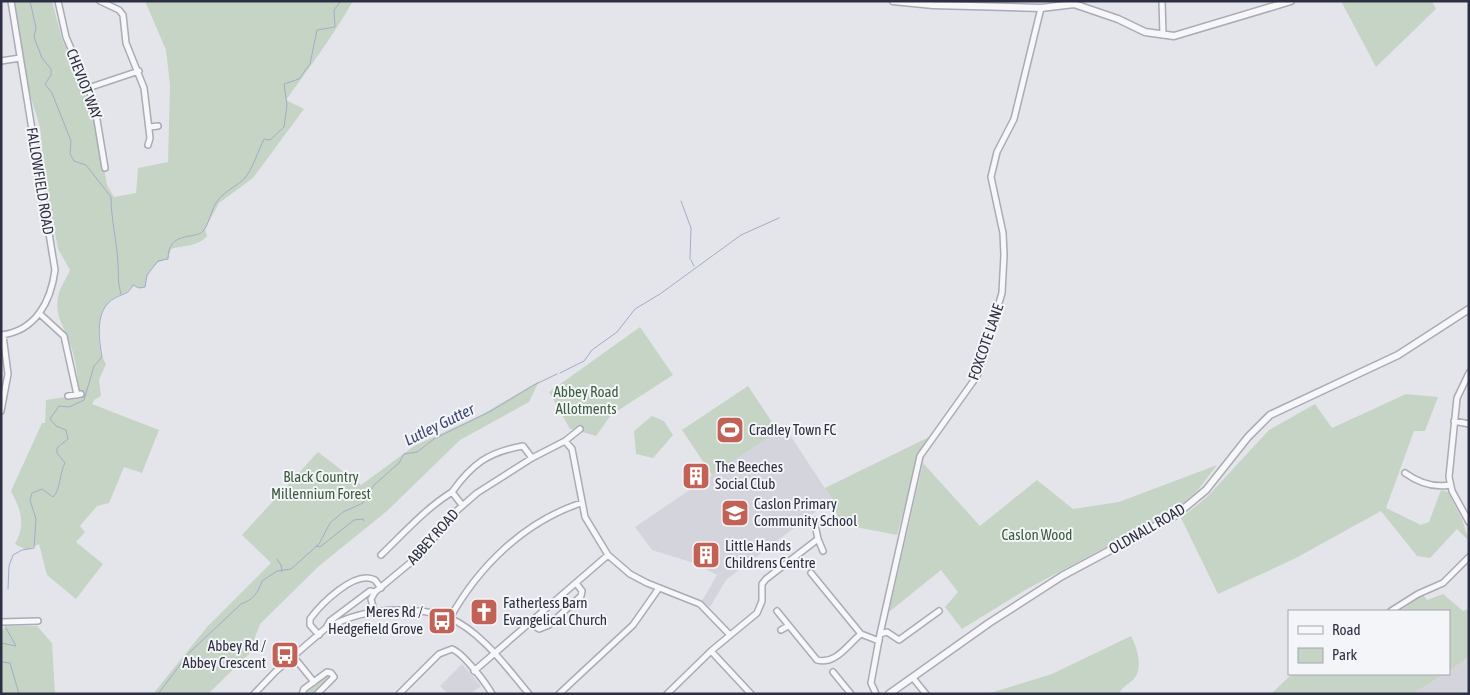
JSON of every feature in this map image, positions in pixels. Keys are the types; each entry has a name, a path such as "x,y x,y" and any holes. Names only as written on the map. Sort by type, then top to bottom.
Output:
{"street":[{"name":"FALLOWFIELD ROAD","path":"2,334 22,329 40,314 50,298 55,270 11,1"},
{"path":"58,2 65,1"},
{"path":"100,1 121,12 128,48 139,71 144,88 150,127 148,145"},
{"path":"893,1 933,5 1041,8 1074,4 1086,6 1145,32 1174,36 1291,1"},
{"path":"1162,1 1162,34"},
{"name":"CHEVIOT WAY","path":"58,2 66,37 88,88 98,119 105,168"},
{"name":"FOXCOTE LANE","path":"876,694 871,682 920,456 977,376 1000,301 1004,256 1003,233 991,177 997,152 1014,119 1041,8"},
{"path":"1,61 20,58"},
{"path":"88,88 139,71"},
{"path":"150,127 158,126"},
{"name":"OLDNALL ROAD","path":"889,694 989,623 1062,576 1176,515 1206,490 1248,437 1270,415 1398,354 1469,309"},
{"path":"40,314 64,336 79,395 68,396"},
{"path":"1,412 8,374 2,334"},
{"path":"1469,373 1457,398 1449,477 1450,485 1469,522"},
{"path":"1454,421 1469,424"},
{"name":"ABBEY ROAD","path":"254,694 293,656 326,628 330,621 370,591 375,592 422,553 462,505 532,458 565,441 580,428"},
{"path":"565,441 572,449 581,503 589,525 608,555 630,574 700,604 730,635"},
{"name":"ABBEY ROAD","path":"381,554 415,523 430,506 452,492 464,475 484,458 507,449 523,446 532,458"},
{"path":"1406,476 1439,487 1450,485"},
{"name":"ABBEY ROAD","path":"452,492 462,505"},
{"path":"450,618 473,582 496,556 548,518 564,509 581,503"},
{"path":"814,520 823,550"},
{"path":"667,694 711,651 759,609 762,601 762,584 766,579 818,538"},
{"path":"474,671 608,555"},
{"path":"1393,610 1418,594 1443,582 1469,557"},
{"path":"811,573 820,580 861,634 879,641"},
{"path":"318,635 310,625 310,619 334,594 354,581 367,578 374,580 380,588"},
{"path":"530,623 539,629 544,629 562,614 581,596 582,591 576,583"},
{"path":"558,694 633,625 659,588"},
{"path":"374,611 371,599 375,592"},
{"path":"326,628 352,617 374,611 428,612 450,618 477,636 529,694"},
{"path":"777,611 814,659 821,661 831,659 844,651 861,634"},
{"path":"880,634 887,632 898,640 939,611"},
{"path":"1,622 38,621"},
{"path":"781,630 788,626"},
{"path":"399,694 446,650 457,652 492,694"},
{"path":"711,651 751,694"},
{"path":"293,656 314,682"},
{"path":"302,694 304,689 327,672 331,673 334,677 317,694"},
{"path":"832,672 851,694"},
{"path":"913,678 926,694"}],"shaded area":[{"name":"Caslon Primary Community School","path":"784,426 832,499 726,580 710,607 702,601 717,575 694,563 652,550 635,527"},
{"path":"1469,657 1469,694 1412,694 1443,675 1450,675 1450,670"},
{"path":"462,664 481,686 470,694 448,694 440,686"}],"green space":[{"path":"14,1 52,1 62,39 94,110 107,185 114,197 136,193 138,168 168,162 170,85 166,50 145,1 353,1 286,100 304,109 253,178 219,203 205,229 207,236 195,244 171,249 168,259 159,262 152,268 147,277 145,287 139,288 133,285 126,293 111,300 102,313 99,340 100,349 106,364 99,380 101,396 94,400 92,404 159,430 142,473 124,467 109,503 97,506 80,526 85,532 76,542 103,564 76,599 47,575 39,544 27,550 15,544 20,530 21,517 11,491 42,423 45,423 46,400 79,395 73,352 61,323 57,305 61,288 70,270 58,249 46,186 40,127 30,95"},
{"path":"1341,1 1432,1 1436,9 1376,67"},
{"name":"Abbey Road Allotments","path":"640,327 673,375 611,415 596,436 582,432 580,429 570,429 549,392"},
{"name":"Black Country Millennium Forest","path":"539,381 529,402 460,440 387,511 319,566 260,624 249,654 208,694 153,694 207,627 271,563 242,535 318,452 361,485 414,446 483,414"},
{"name":"Cradley Town FC","path":"748,386 778,431 712,475 682,430"},
{"path":"1406,394 1438,397 1425,431 1414,431 1386,508 1421,525 1429,522 1441,490 1448,492 1462,519 1469,541 1457,529 1430,558 1417,556 1381,511 1294,559 1218,594 1181,518 1207,497 1269,430 1315,404 1332,428"},
{"path":"652,416 664,421 673,435 653,458 636,454 634,431"},
{"path":"931,436 919,454 897,535 840,524 832,499 825,488"},
{"name":"Caslon Wood","path":"923,463 980,526 1037,480 1073,509 1119,502 1217,465 1198,490 1174,511 1027,589 962,629 945,607 958,592 941,570 889,612"},
{"path":"1443,594 1463,611 1469,609 1469,657 1450,670 1450,610 1401,610 1423,595 1427,600"},
{"path":"5,626 37,626 52,643 55,694 1,694 1,633"},
{"path":"1131,636 1137,652 1138,670 1133,680 1119,694 987,694 1052,674"},
{"path":"327,675 332,676 331,680 313,694 305,694"},
{"path":"1291,675 1443,675 1412,694 1271,694"}],"waterway":[{"path":"30,1 36,28 34,37 42,58 51,69 51,75 45,84 52,93 71,141 70,154 74,161 86,165 111,197 121,294"},
{"path":"8,589 9,566 13,555 22,550 34,548 36,519 30,500 32,493 42,489 53,497 56,494 65,463 57,453 57,448 68,439 66,430 56,426 50,419 59,406 69,407 84,400 94,366 102,357 99,333 104,309 108,303 127,292 133,285 139,288 145,287 147,275 158,261 168,259 172,244 177,240 199,234 203,231 218,200 245,178 264,139 270,140 284,127 287,105 284,84 299,79 310,64 317,30 335,27 334,10 341,1"},
{"path":"681,201 691,228 690,259"},
{"name":"Lutley Gutter","path":"560,373 584,361 592,350 617,332 635,309 660,294 741,235 779,218"},
{"path":"691,260 694,266"},
{"name":"Lutley Gutter","path":"158,694 189,653 241,604 252,598 262,581 277,571 291,569 319,544 330,523 343,512 363,503 374,485 399,463 404,454 417,452 434,439 491,411 534,385 557,374"},
{"path":"316,546 320,547 354,520 363,519 364,521"},
{"path":"277,559 281,565 282,572"},
{"path":"1,643 16,646 6,628"},
{"path":"1,660 2,662 10,663 19,694"}],"place":[{"name":"Cradley Town FC","path":"730,430"},
{"name":"The Beeches Social Club","path":"696,476"},
{"name":"Caslon Primary Community School","path":"735,513"},
{"name":"Little Hands Childrens Centre","path":"706,555"},
{"name":"Fatherless Barn Evangelical Church","path":"484,612"},
{"name":"Meres Rd / Hedgefield Grove","path":"442,621"},
{"name":"Abbey Rd / Abbey Crescent","path":"285,655"}]}
